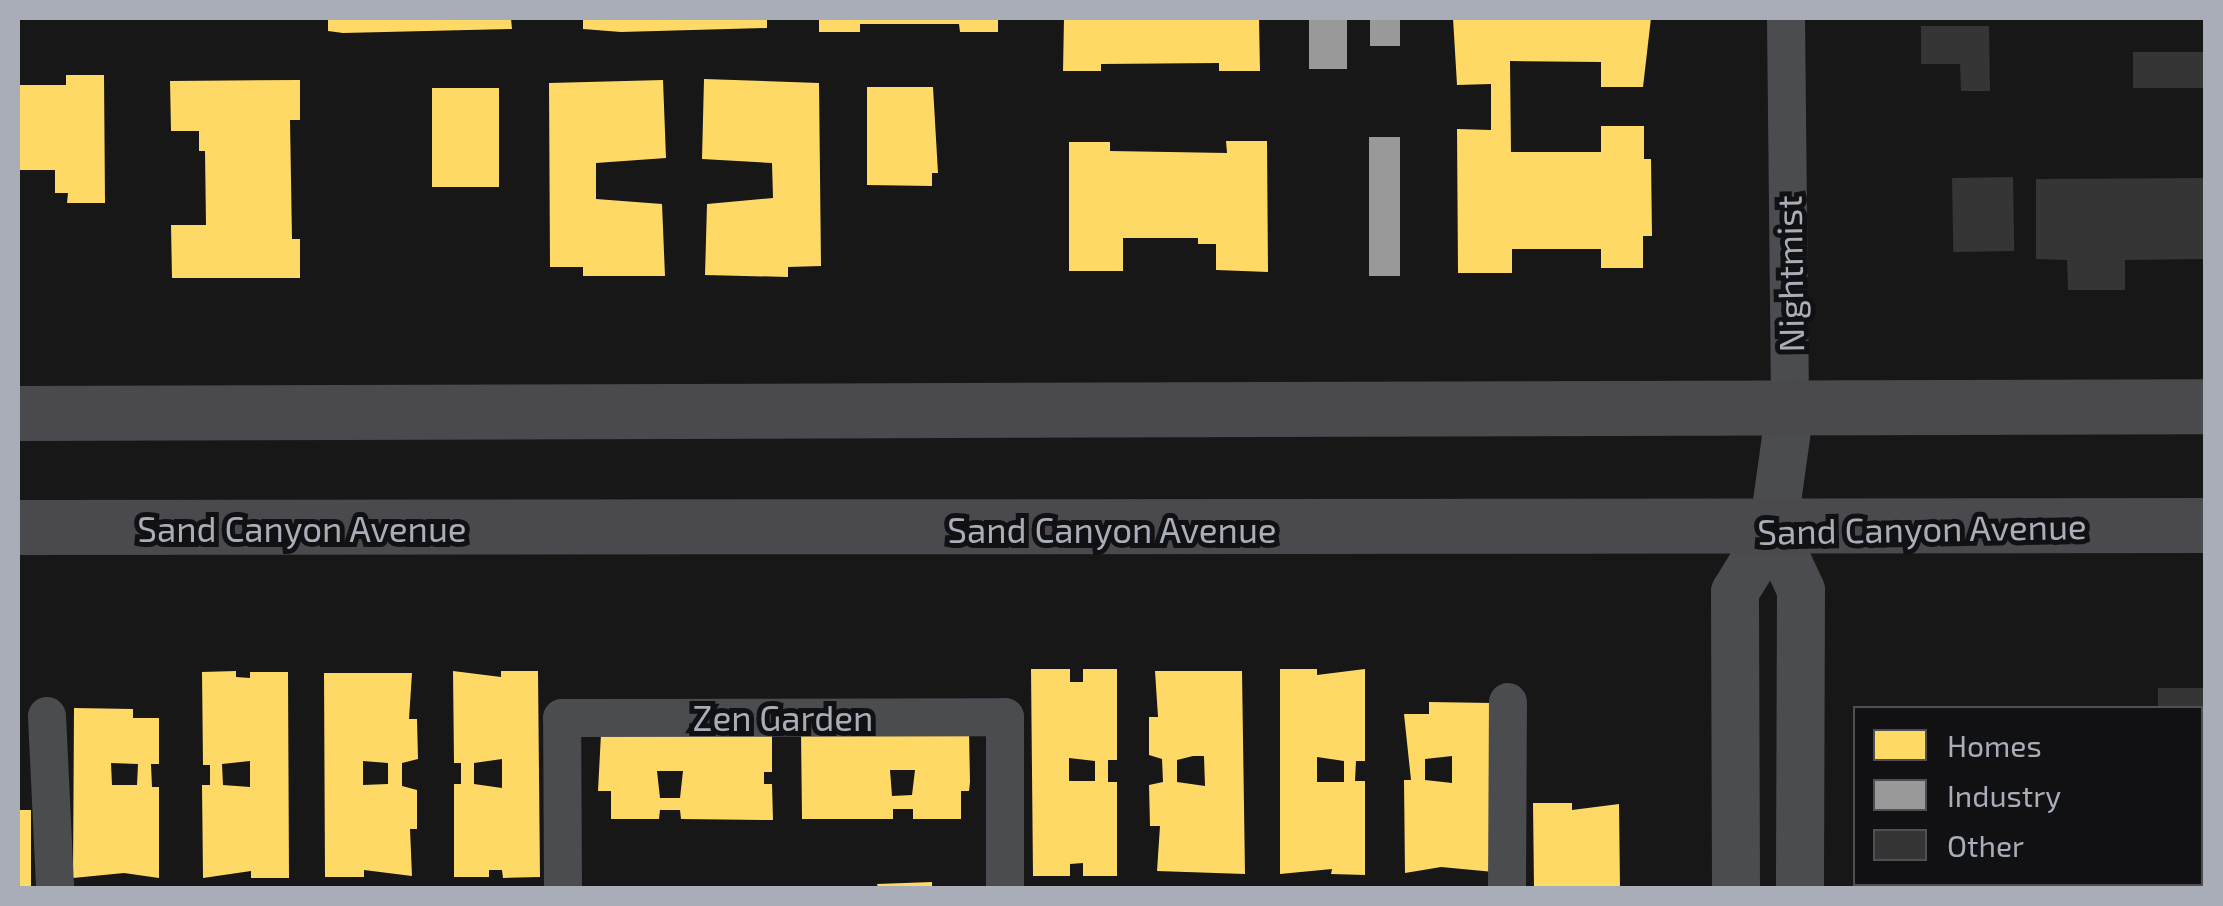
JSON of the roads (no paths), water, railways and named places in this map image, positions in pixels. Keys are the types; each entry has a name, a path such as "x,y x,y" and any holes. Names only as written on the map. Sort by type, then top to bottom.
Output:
{"main road":[{"path":"18,413 2206,406"},
{"name":"Sand Canyon Avenue","path":"18,527 1772,530 2206,525"}],"street":[{"name":"Nightmist","path":"1736,888 1735,592 1772,530 1790,409 1786,18"},
{"path":"1772,530 1800,590 1800,888"},
{"path":"1506,888 1508,702"},
{"path":"47,716 55,888"},
{"name":"Zen Garden","path":"562,888 562,718 1005,716 1006,888"}]}
